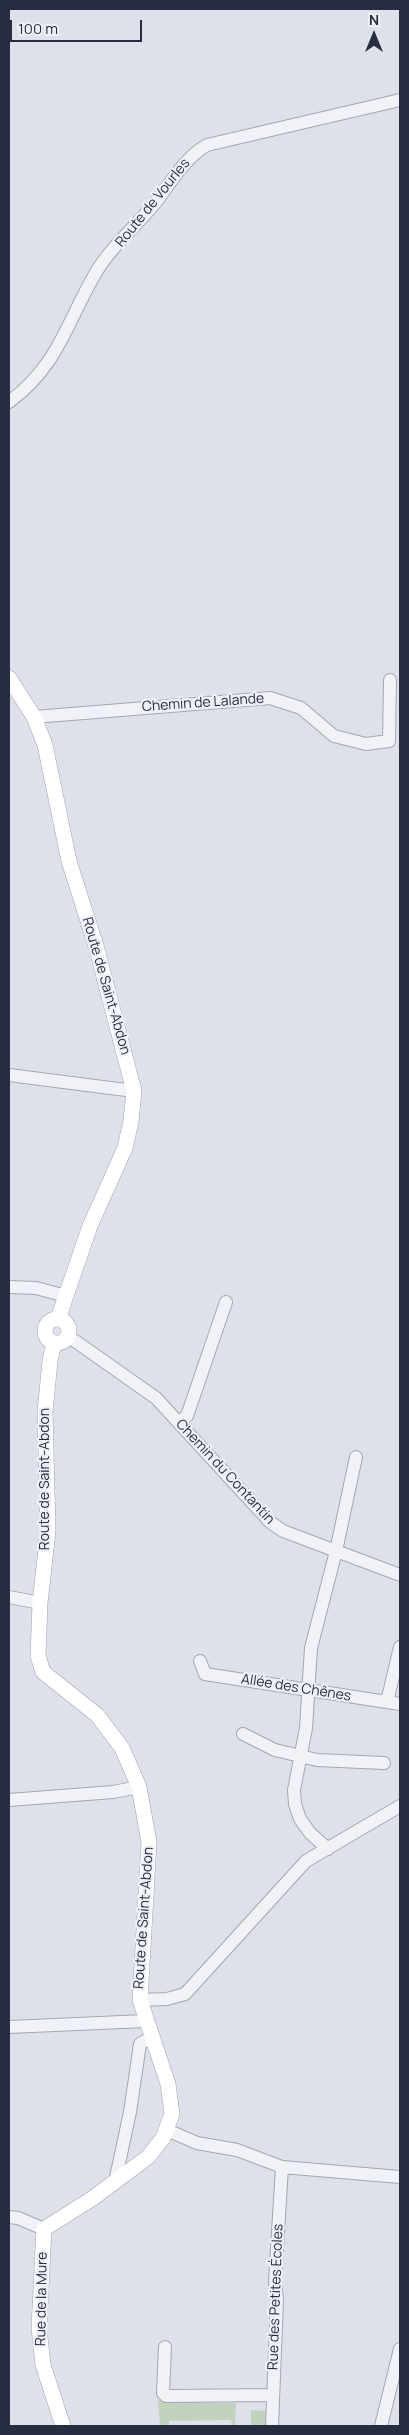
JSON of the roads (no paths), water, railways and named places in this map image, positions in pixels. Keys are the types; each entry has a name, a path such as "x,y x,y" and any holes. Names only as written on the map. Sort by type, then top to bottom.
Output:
{"main road":[{"name":"Route de Saint-Abdon","path":"9,678 34,716 45,746 69,861 96,946 134,1091 131,1121 124,1148 90,1226 58,1320"},
{"path":"58,1320 68,1325 68,1336 64,1342 54,1343 46,1335 46,1327 51,1321 58,1320"},
{"name":"Route de Saint-Abdon","path":"44,2229 115,2182 148,2157 167,2130 172,2114 171,2095 140,2000 149,1842 139,1787 122,1748 97,1715 55,1684 43,1672 38,1656 40,1603 48,1531 45,1412 50,1361 54,1343"},
{"name":"Rue de la Mure","path":"44,2229 39,2328 43,2365 64,2426"}],"street":[{"name":"Route de Vourles","path":"9,402 24,391 49,362 60,347 96,273 148,212 194,152 207,145 400,100"},
{"name":"Chemin de Lalande","path":"34,716 270,698 301,708 334,736 366,744 390,741 390,680"},
{"path":"9,1075 134,1091"},
{"path":"9,1287 36,1288 66,1296"},
{"path":"178,1422 187,1416 226,1302"},
{"name":"Chemin du Contantin","path":"68,1336 156,1398 270,1522 283,1531 400,1575"},
{"path":"328,1849 310,1833 300,1819 294,1804 294,1790 306,1728 311,1648 336,1551 356,1457"},
{"path":"9,1597 40,1603"},
{"path":"387,1702 400,1647"},
{"name":"Allée des Chênes","path":"200,1661 205,1674 400,1704"},
{"path":"243,1734 275,1750 301,1757 345,1763 384,1763"},
{"path":"9,1800 113,1792 139,1787"},
{"path":"140,2000 167,1999 185,1994 306,1861 400,1806"},
{"path":"9,2027 146,2021"},
{"path":"115,2182 130,2112 140,2044 152,2037"},
{"path":"167,2130 197,2143 237,2150 282,2167 400,2177"},
{"name":"Rue des Petites Écoles","path":"272,2426 275,2281 282,2167"},
{"path":"9,2218 18,2218 44,2229"},
{"path":"165,2347 163,2393 166,2396 273,2395"},
{"path":"381,2426 400,2349"}]}
